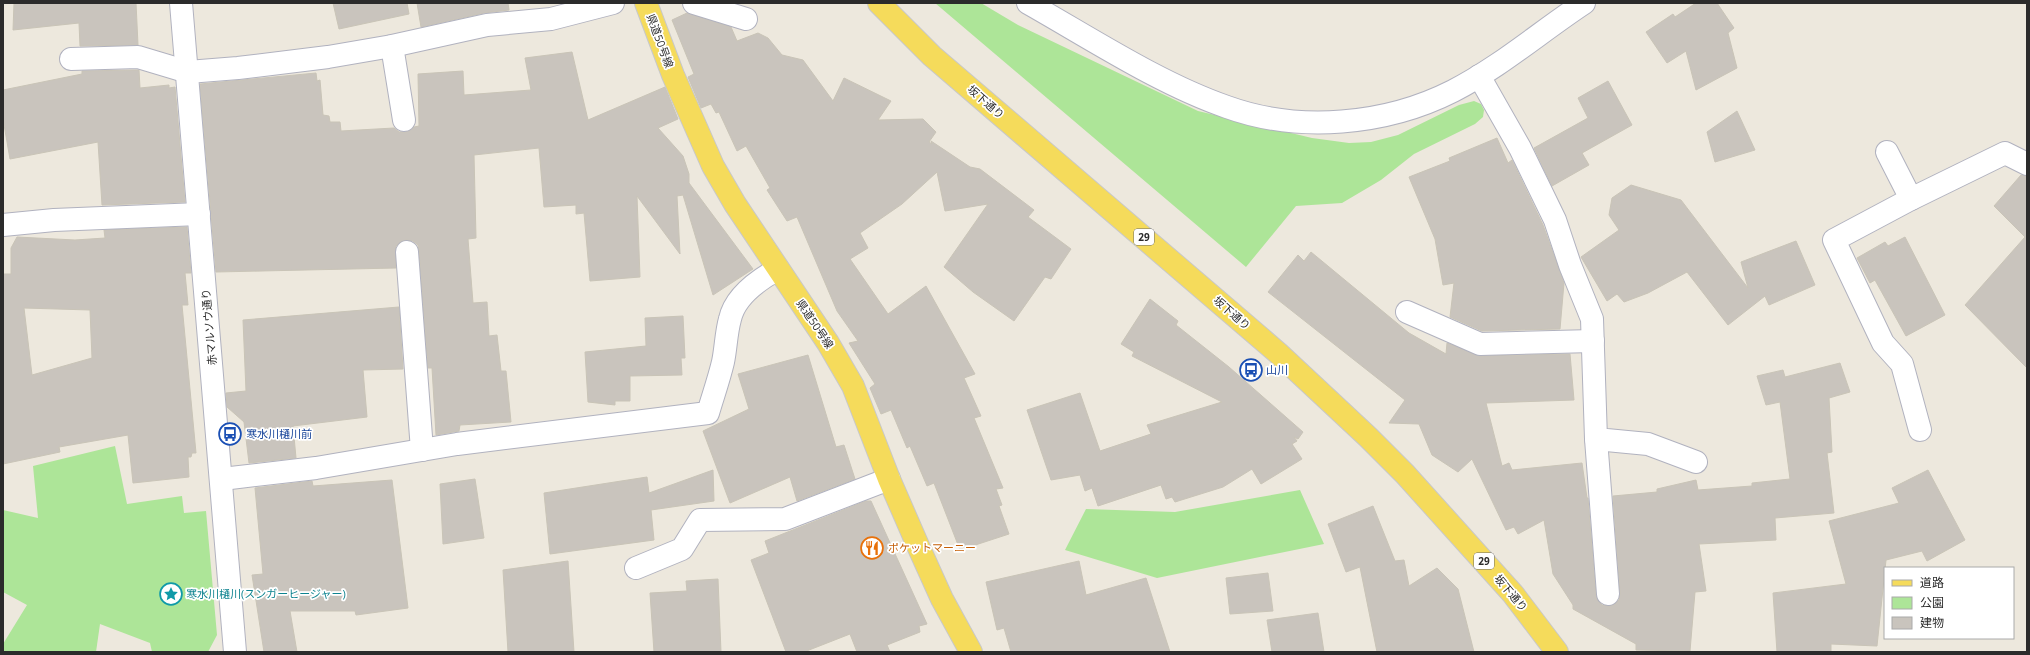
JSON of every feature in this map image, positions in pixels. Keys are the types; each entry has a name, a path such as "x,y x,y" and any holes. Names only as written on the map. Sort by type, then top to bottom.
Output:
{"main road":[{"name":"県道50号線","path":"646,3 673,75 713,166 735,204 841,364 852,386 889,479 942,599 971,652"},
{"name":"坂下通り","path":"879,3 932,56 1205,289 1278,353 1368,437 1405,474 1508,588 1557,652"}],"street":[{"name":"赤マルソウ通り","path":"181,3 222,480 235,652"},
{"path":"71,59 138,57 188,72 313,59 392,46 487,25 551,19 613,3"},
{"path":"694,3 746,19"},
{"path":"1028,3 1183,88 1228,108 1265,116 1306,122 1342,121 1379,116 1418,105 1453,91 1479,76 1584,3"},
{"path":"392,46 404,120"},
{"path":"1479,76 1495,101 1520,148 1555,220 1570,265 1592,319 1596,439 1608,594"},
{"path":"1887,152 1911,199"},
{"path":"1920,430 1902,364 1883,343 1834,240 1911,199 2005,153 2027,164"},
{"path":"3,225 54,220 199,214"},
{"path":"407,252 422,450"},
{"path":"222,480 316,468 422,450 708,413 723,363 730,318 735,307 743,295 764,277 778,269"},
{"path":"1407,312 1480,344 1592,341"},
{"path":"1596,439 1648,444 1696,462"},
{"path":"636,568 682,549 700,520 786,519 889,479"}],"green space":[{"path":"935,3 981,3 1018,25 1198,111 1312,138 1349,143 1371,142 1398,135 1459,105 1474,101 1481,104 1484,110 1483,117 1475,124 1414,154 1381,180 1342,203 1296,206 1246,267"},
{"path":"115,446 127,504 182,496 184,513 206,511 217,635 208,652 152,652 150,643 100,624 96,652 3,652 3,644 27,605 3,592 3,510 38,518 33,466"},
{"path":"1300,490 1324,544 1157,578 1065,550 1086,509 1175,512"}],"building":[{"path":"14,3 136,3 138,45 80,46 79,23 13,30"},
{"path":"333,3 407,3 409,14 339,29"},
{"path":"417,3 508,3 509,10 484,13 421,27"},
{"path":"1696,3 1717,3 1734,28 1728,33 1737,68 1696,90 1686,51 1667,63 1646,32 1673,14 1675,17"},
{"path":"687,13 731,27 737,41 758,33 768,38 782,55 803,60 833,101 844,78 891,101 878,120 923,119 936,132 929,142 932,144 931,141 970,167 980,169 1034,210 1028,217 1071,249 1051,279 1045,277 1014,321 973,292 944,267 988,204 945,211 937,172 902,204 860,233 868,248 850,259 888,314 926,286 975,374 964,378 981,416 974,418 1003,488 996,489 1002,505 999,506 1009,534 960,550 934,483 927,486 910,446 907,448 891,410 881,414 870,388 875,384 849,343 858,341 837,311 797,217 787,221 767,190 770,188 746,146 737,151 719,112 716,113 711,104 701,108 688,77 694,74 672,20"},
{"path":"572,52 588,120 665,87 678,119 658,128 683,156 689,174 689,183 753,269 713,295 683,195 677,196 680,254 637,196 640,277 590,281 584,213 576,214 576,205 544,207 539,148 474,155 476,238 468,239 473,303 487,302 489,336 497,335 501,371 506,371 511,422 460,425 459,431 436,435 432,368 428,368 419,251 418,245 413,241 406,240 400,242 396,246 396,268 216,272 200,84 316,73 317,81 320,80 323,115 329,116 330,122 340,122 341,131 394,128 399,132 406,132 419,126 418,74 463,71 464,95 531,90 525,58"},
{"path":"139,70 140,88 169,85 169,88 175,87 185,202 102,205 98,142 10,159 3,119 3,90 82,74 82,71"},
{"path":"1608,81 1632,125 1582,153 1589,165 1552,186 1534,148 1588,118 1578,98"},
{"path":"1737,111 1755,150 1715,162 1707,132"},
{"path":"1497,138 1508,163 1512,160 1543,225 1564,283 1560,329 1482,331 1450,317 1454,283 1443,285 1435,239 1409,177 1450,161 1449,158"},
{"path":"2021,175 2027,176 2027,368 1965,305 2025,237 1994,206"},
{"path":"1631,185 1681,200 1748,288 1741,262 1796,241 1815,285 1769,305 1765,296 1728,325 1687,272 1648,293 1624,302 1617,294 1607,301 1581,257 1619,230 1609,215 1612,198"},
{"path":"187,227 191,273 185,273 188,305 182,305 196,453 192,453 191,457 188,457 189,477 133,483 128,435 59,447 60,452 3,464 3,274 11,274 11,248 17,237 75,240 105,238 104,230","holes":["24,308 90,310 92,358 32,375"]},
{"path":"1905,237 1945,315 1906,336 1875,280 1870,283 1857,258 1885,242 1888,246"},
{"path":"1311,252 1409,333 1446,354 1447,343 1480,356 1570,354 1574,400 1486,403 1502,466 1509,463 1512,470 1582,463 1588,498 1596,595 1598,601 1602,605 1609,606 1615,604 1619,600 1620,593 1613,496 1657,492 1657,489 1696,480 1698,490 1752,486 1752,483 1790,479 1780,402 1766,405 1757,376 1783,370 1785,377 1840,363 1850,392 1829,398 1832,452 1827,453 1834,513 1775,518 1776,540 1699,544 1706,591 1695,592 1690,651 1636,650 1636,644 1573,609 1573,605 1553,574 1544,520 1518,534 1514,527 1506,530 1472,459 1458,472 1432,455 1419,424 1389,423 1405,400 1268,292 1298,255 1304,261"},
{"path":"1150,299 1178,321 1176,325 1229,367 1303,432 1298,439 1294,437 1297,441 1292,444 1302,459 1261,484 1252,469 1223,487 1175,502 1172,497 1166,499 1161,485 1098,506 1092,488 1085,491 1080,475 1051,480 1027,410 1080,393 1100,451 1151,434 1147,425 1222,402 1132,356 1134,352 1121,344"},
{"path":"399,307 403,369 363,370 367,417 293,426 296,458 249,463 244,422 227,407 226,393 246,391 243,320"},
{"path":"683,316 685,358 681,358 682,375 630,376 630,401 615,401 615,405 588,402 585,352 646,346 645,318"},
{"path":"808,355 836,447 844,445 855,479 797,501 790,477 730,503 703,431 749,409 738,374"},
{"path":"713,470 714,501 651,510 654,540 550,554 544,493 647,477 649,493"},
{"path":"1928,470 1965,540 1927,561 1922,551 1886,560 1885,567 1884,567 1877,646 1831,644 1831,652 1777,652 1773,593 1846,584 1829,521 1899,503 1892,488"},
{"path":"475,479 484,538 443,544 440,484"},
{"path":"392,480 408,608 356,615 355,611 290,611 297,652 264,652 252,575 263,574 255,488 312,481 313,486"},
{"path":"866,501 871,501 927,624 919,626 920,632 887,645 890,652 857,652 850,634 804,652 786,652 751,560 769,553 765,541"},
{"path":"1373,506 1395,561 1404,560 1409,586 1437,568 1458,589 1474,652 1377,652 1360,567 1346,572 1328,524"},
{"path":"568,561 574,652 508,652 503,570"},
{"path":"1079,561 1086,595 1146,578 1170,652 1011,652 1004,628 997,630 986,582"},
{"path":"1268,573 1273,611 1230,614 1226,578"},
{"path":"718,579 721,652 654,652 650,593 687,591 686,581"},
{"path":"1318,613 1324,652 1272,652 1267,620"}],"place":[{"name":"山川","path":"1251,370"},
{"name":"寒水川樋川前","path":"230,434"},
{"name":"ポケットマーニー","path":"872,548"},
{"name":"寒水川樋川(スンガーヒージャー)","path":"171,594"}]}
